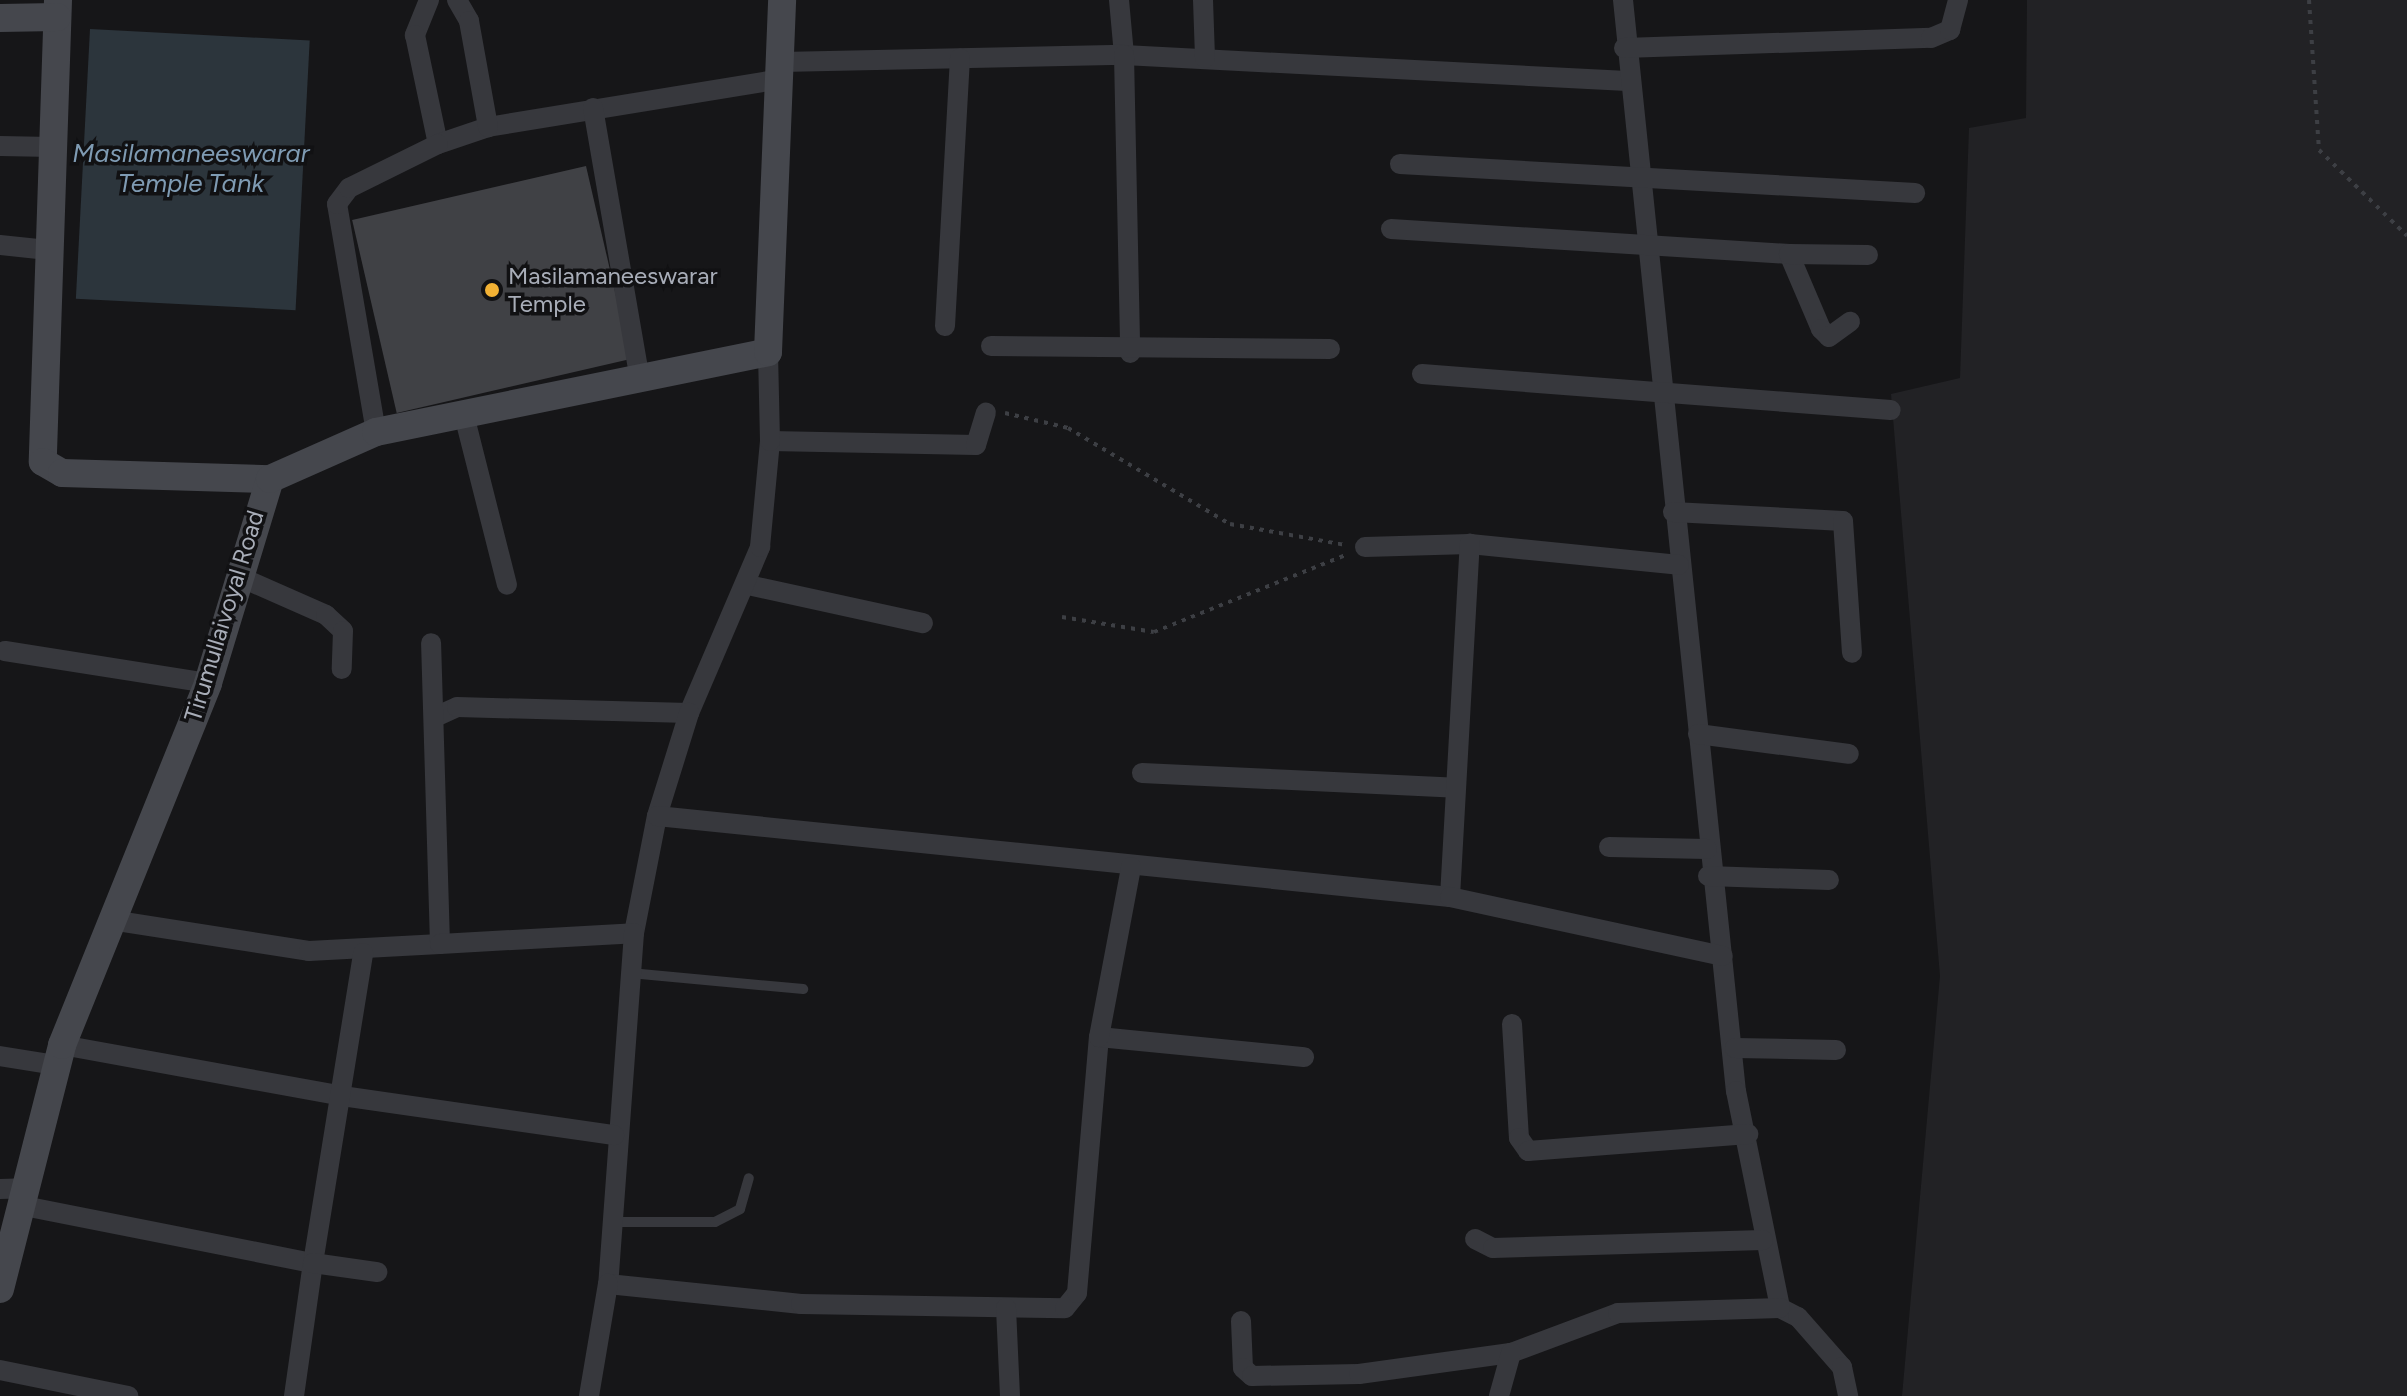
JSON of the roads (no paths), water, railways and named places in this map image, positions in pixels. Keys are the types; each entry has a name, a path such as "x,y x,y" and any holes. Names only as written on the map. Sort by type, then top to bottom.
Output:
{"street":[{"path":"429,0 415,35 438,144"},
{"path":"457,0 469,21 488,127"},
{"path":"589,1396 608,1284 614,1135 634,933 657,816 689,713 748,585 770,441 768,352 782,0"},
{"path":"1119,0 1124,55 1130,353"},
{"path":"1203,0 1205,58"},
{"path":"1623,0 1627,81 1644,176 1645,248 1698,734 1708,876 1723,956 1763,1240 1780,1308"},
{"path":"1624,48 1931,38 1950,30 1958,0"},
{"path":"0,18 58,9 41,447 49,468 270,479"},
{"path":"376,432 337,204 349,188 438,144 488,127 780,71 960,58 1124,55 1627,81"},
{"path":"945,326 960,58"},
{"path":"593,108 640,379"},
{"path":"0,146 52,147"},
{"path":"1400,164 1915,193"},
{"path":"1391,229 1645,248 1868,255"},
{"path":"0,245 48,250"},
{"path":"1789,254 1821,329 1829,337 1850,322"},
{"path":"991,346 1130,353 1330,349"},
{"name":"Tirumullaivoyal Road","path":"0,1289 14,1194 59,1055 208,683 270,479 376,432 768,352"},
{"path":"1422,374 1891,410"},
{"path":"770,441 976,445 986,412"},
{"path":"464,415 507,585"},
{"path":"1673,512 1843,521 1852,653"},
{"path":"1365,547 1470,544 1679,565"},
{"path":"1450,897 1470,544"},
{"path":"240,577 326,615 343,631 342,669"},
{"path":"748,585 923,623"},
{"path":"431,643 440,944"},
{"path":"5,651 208,683"},
{"path":"435,717 457,707 689,713"},
{"path":"1698,734 1849,754"},
{"path":"1142,773 1456,788"},
{"path":"657,816 1060,853 1131,867 1259,872 1450,897 1723,956"},
{"path":"1609,847 1707,849"},
{"path":"608,1284 801,1304 1056,1310 1077,1293 1099,1037 1131,867"},
{"path":"1708,876 1829,880"},
{"path":"111,920 309,951 363,953 440,944 634,933"},
{"path":"294,1396 363,953"},
{"path":"1512,1024 1519,1138 1528,1151 1748,1134"},
{"path":"1099,1037 1304,1057"},
{"path":"1735,1048 1836,1050"},
{"path":"0,1056 59,1055 614,1135"},
{"path":"14,1194 313,1263 377,1272"},
{"path":"1475,1239 1493,1248 1763,1240"},
{"path":"1006,1308 1010,1396"},
{"path":"1241,1321 1243,1368 1252,1376 1359,1374 1511,1353 1618,1313 1780,1308 1798,1317 1842,1367 1848,1396"},
{"path":"1499,1396 1511,1353"},
{"path":"0,1370 128,1396"}],"lane":[{"path":"630,973 803,989"},
{"path":"610,1222 715,1222 740,1209 749,1178"}],"water":[{"name":"Masilamaneeswarar Temple Tank","path":"90,29 310,41 296,310 76,299"}],"place":[{"name":"Masilamaneeswarar Temple","path":"492,290"}]}
